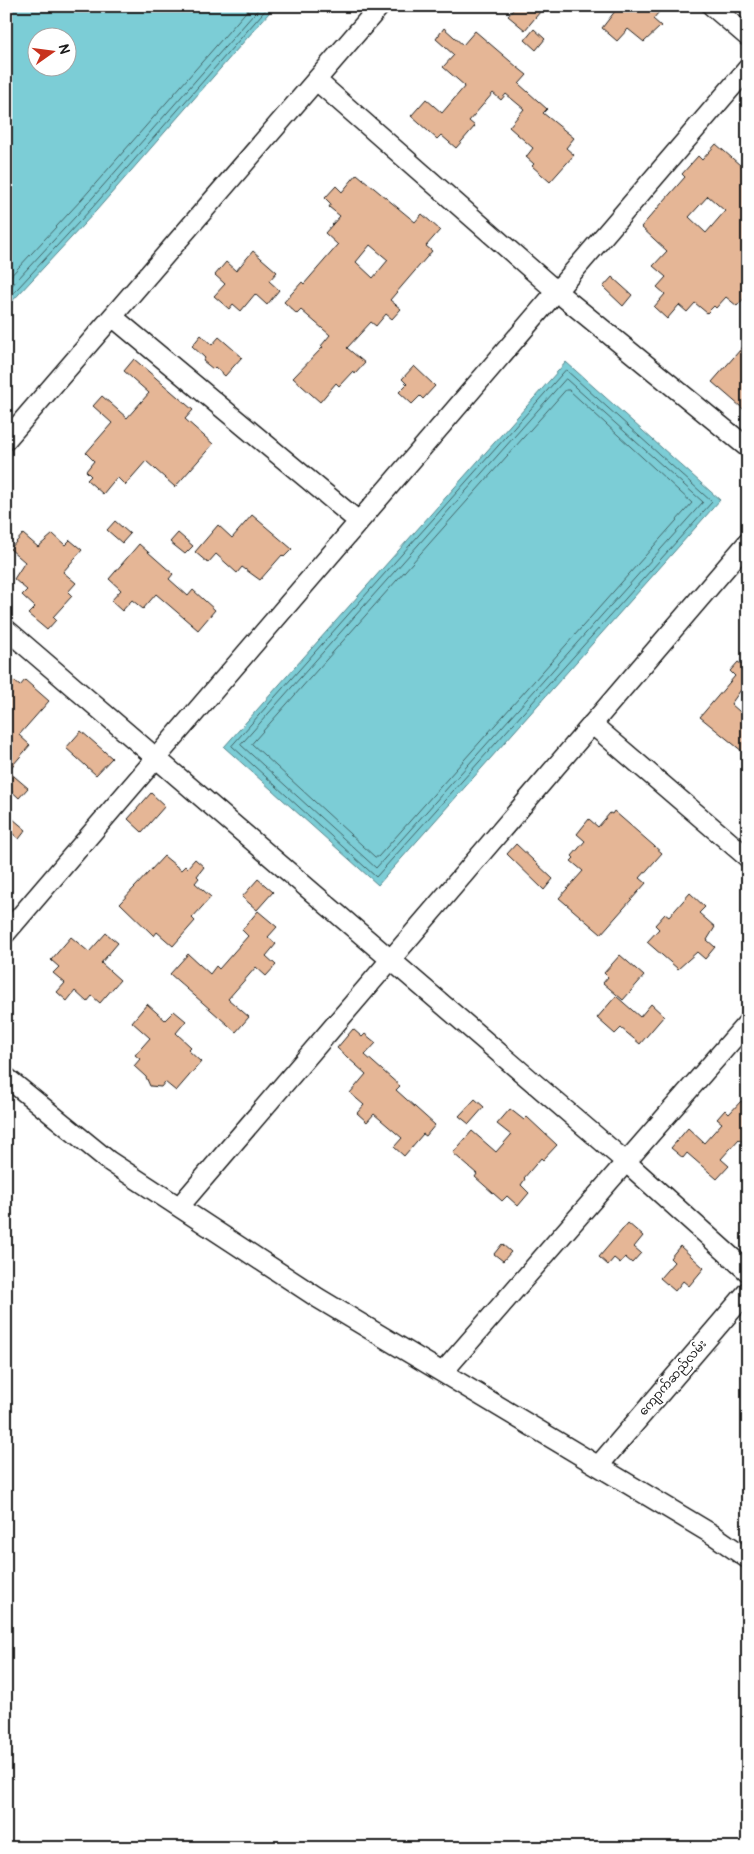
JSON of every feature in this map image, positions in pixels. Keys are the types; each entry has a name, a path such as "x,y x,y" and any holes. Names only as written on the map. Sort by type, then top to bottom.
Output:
{"street":[{"path":"6,440 380,6"},
{"path":"712,6 748,37"},
{"path":"6,933 748,68"},
{"path":"316,80 556,291 748,448"},
{"path":"113,317 358,522"},
{"path":"179,1208 748,542"},
{"path":"6,629 626,1162 748,1272"},
{"path":"592,724 748,858"},
{"path":"443,1372 748,1022"},
{"path":"6,1077 109,1161 179,1208 318,1298 716,1536 748,1559"},
{"name":"ကျောက်ဆည်လမ်း","path":"599,1465 748,1291"}],"water":[{"path":"6,6 275,6 96,211 6,308"},
{"path":"566,362 720,500 378,885 224,747"}],"building":[{"path":"516,6 545,6 525,30 508,16"},
{"path":"619,6 664,6 653,19 661,26 644,42 628,29 617,41 602,28"},
{"path":"444,28 463,45 475,31 527,75 519,84 547,109 543,113 574,138 566,148 574,155 550,182 532,166 534,164 526,157 533,148 509,127 524,109 506,94 501,100 493,93 469,121 475,126 456,148 441,135 437,139 411,116 426,99 442,113 465,86 443,67 454,55 436,39"},
{"path":"534,29 545,39 536,50 525,40"},
{"path":"716,144 740,165 748,157 748,294 737,306 726,297 716,308 714,306 707,313 695,303 687,312 679,305 667,319 654,307 665,294 657,287 666,277 653,266 667,251 641,227 685,177 682,174 698,156 702,160","holes":["708,196 725,211 706,233 689,217"]},
{"path":"357,174 415,222 422,214 440,230 426,246 432,251 390,300 401,309 392,319 386,314 376,326 371,322 347,348 365,363 355,374 353,371 339,386 336,383 320,402 293,378 323,347 321,346 330,335 301,310 297,314 284,302 302,282 304,284 338,245 325,233 340,216 329,207 331,204 325,198 336,186 342,192","holes":["370,245 388,260 373,278 356,262"]},
{"path":"253,251 277,272 269,281 279,290 267,305 255,294 241,311 233,304 229,309 214,296 225,284 215,275 226,262 236,271"},
{"path":"612,277 632,295 623,306 603,287"},
{"path":"201,335 212,345 219,337 242,357 225,376 215,367 213,369 203,361 205,358 192,346"},
{"path":"748,341 748,413 712,382"},
{"path":"134,359 193,410 185,419 213,444 175,487 146,461 125,485 117,477 103,494 87,480 91,476 86,471 94,461 86,453 112,423 93,406 102,396 127,418 149,393 124,371"},
{"path":"414,366 435,386 423,399 420,396 412,404 399,392 407,384 402,379"},
{"path":"252,515 292,549 284,557 282,555 260,580 242,567 237,573 216,554 208,563 195,552 218,525 232,538"},
{"path":"115,521 130,534 122,543 107,530"},
{"path":"178,533 193,546 185,554 170,542"},
{"path":"23,534 38,547 53,534 65,545 70,540 82,550 63,572 76,583 68,592 72,596 53,617 56,620 47,630 28,614 35,607 22,595 27,590 14,579 25,562 10,549"},
{"path":"139,544 173,574 169,579 188,596 193,590 215,610 198,630 156,594 143,609 132,600 122,611 111,601 121,590 109,579"},
{"path":"748,661 748,686 745,684 731,704 748,719 748,756 700,717 735,676 730,671 738,662 744,666"},
{"path":"25,680 49,701 19,735 30,745 8,771 28,788 19,798 6,786 6,689 14,681 20,686"},
{"path":"81,731 112,758 96,775 66,748"},
{"path":"151,793 165,806 142,832 128,819"},
{"path":"614,811 662,853 640,878 646,883 601,934 559,898 583,871 571,861 574,858 572,856 585,841 577,834 589,819 598,827"},
{"path":"6,813 26,830 19,839 6,828"},
{"path":"516,844 553,879 544,890 507,854"},
{"path":"164,856 181,870 185,866 187,868 195,859 204,867 197,876 199,878 195,883 211,897 192,918 195,921 173,946 157,932 154,936 120,903"},
{"path":"258,879 273,892 257,910 242,897"},
{"path":"690,893 705,907 699,913 715,927 707,940 715,947 705,959 697,952 678,969 647,942 659,929 655,925 665,914 669,917"},
{"path":"258,911 277,927 268,937 276,944 266,956 276,965 266,976 256,967 228,999 249,1017 236,1032 170,974 188,954 210,974 216,966 219,969 248,936 242,930"},
{"path":"106,933 118,943 101,963 120,980 100,1003 92,996 87,1002 75,991 67,1001 57,992 65,983 53,973 59,967 51,960 71,937 89,952"},
{"path":"620,955 644,976 623,1000 603,983 608,977 604,973"},
{"path":"616,996 640,1017 651,1004 664,1016 640,1044 621,1028 615,1034 597,1018"},
{"path":"147,1004 165,1020 174,1011 186,1021 176,1033 191,1047 188,1050 201,1062 176,1091 165,1082 161,1087 150,1086 146,1077 134,1066 140,1059 135,1055 150,1038 132,1022"},
{"path":"353,1029 362,1037 365,1034 376,1043 365,1055 400,1086 396,1090 435,1125 426,1136 423,1134 404,1156 394,1147 402,1138 374,1114 367,1122 357,1113 364,1105 350,1093 366,1074 337,1048"},
{"path":"475,1099 484,1107 469,1124 459,1116"},
{"path":"741,1101 748,1108 748,1146 739,1139 721,1159 729,1166 717,1179 687,1153 683,1158 671,1148 688,1128 704,1143 722,1123 717,1119 725,1110 729,1114"},
{"path":"510,1109 524,1120 527,1117 557,1145 543,1160 541,1158 524,1178 521,1185 529,1193 518,1206 507,1196 502,1201 475,1177 477,1174 453,1153 472,1131 496,1152 511,1135 497,1124"},
{"path":"628,1223 643,1236 634,1247 641,1253 632,1263 625,1257 620,1263 614,1258 608,1265 599,1257"},
{"path":"502,1244 511,1252 503,1261 494,1254"},
{"path":"680,1246 704,1268 689,1286 683,1281 675,1291 660,1278 674,1262 670,1258"}]}
